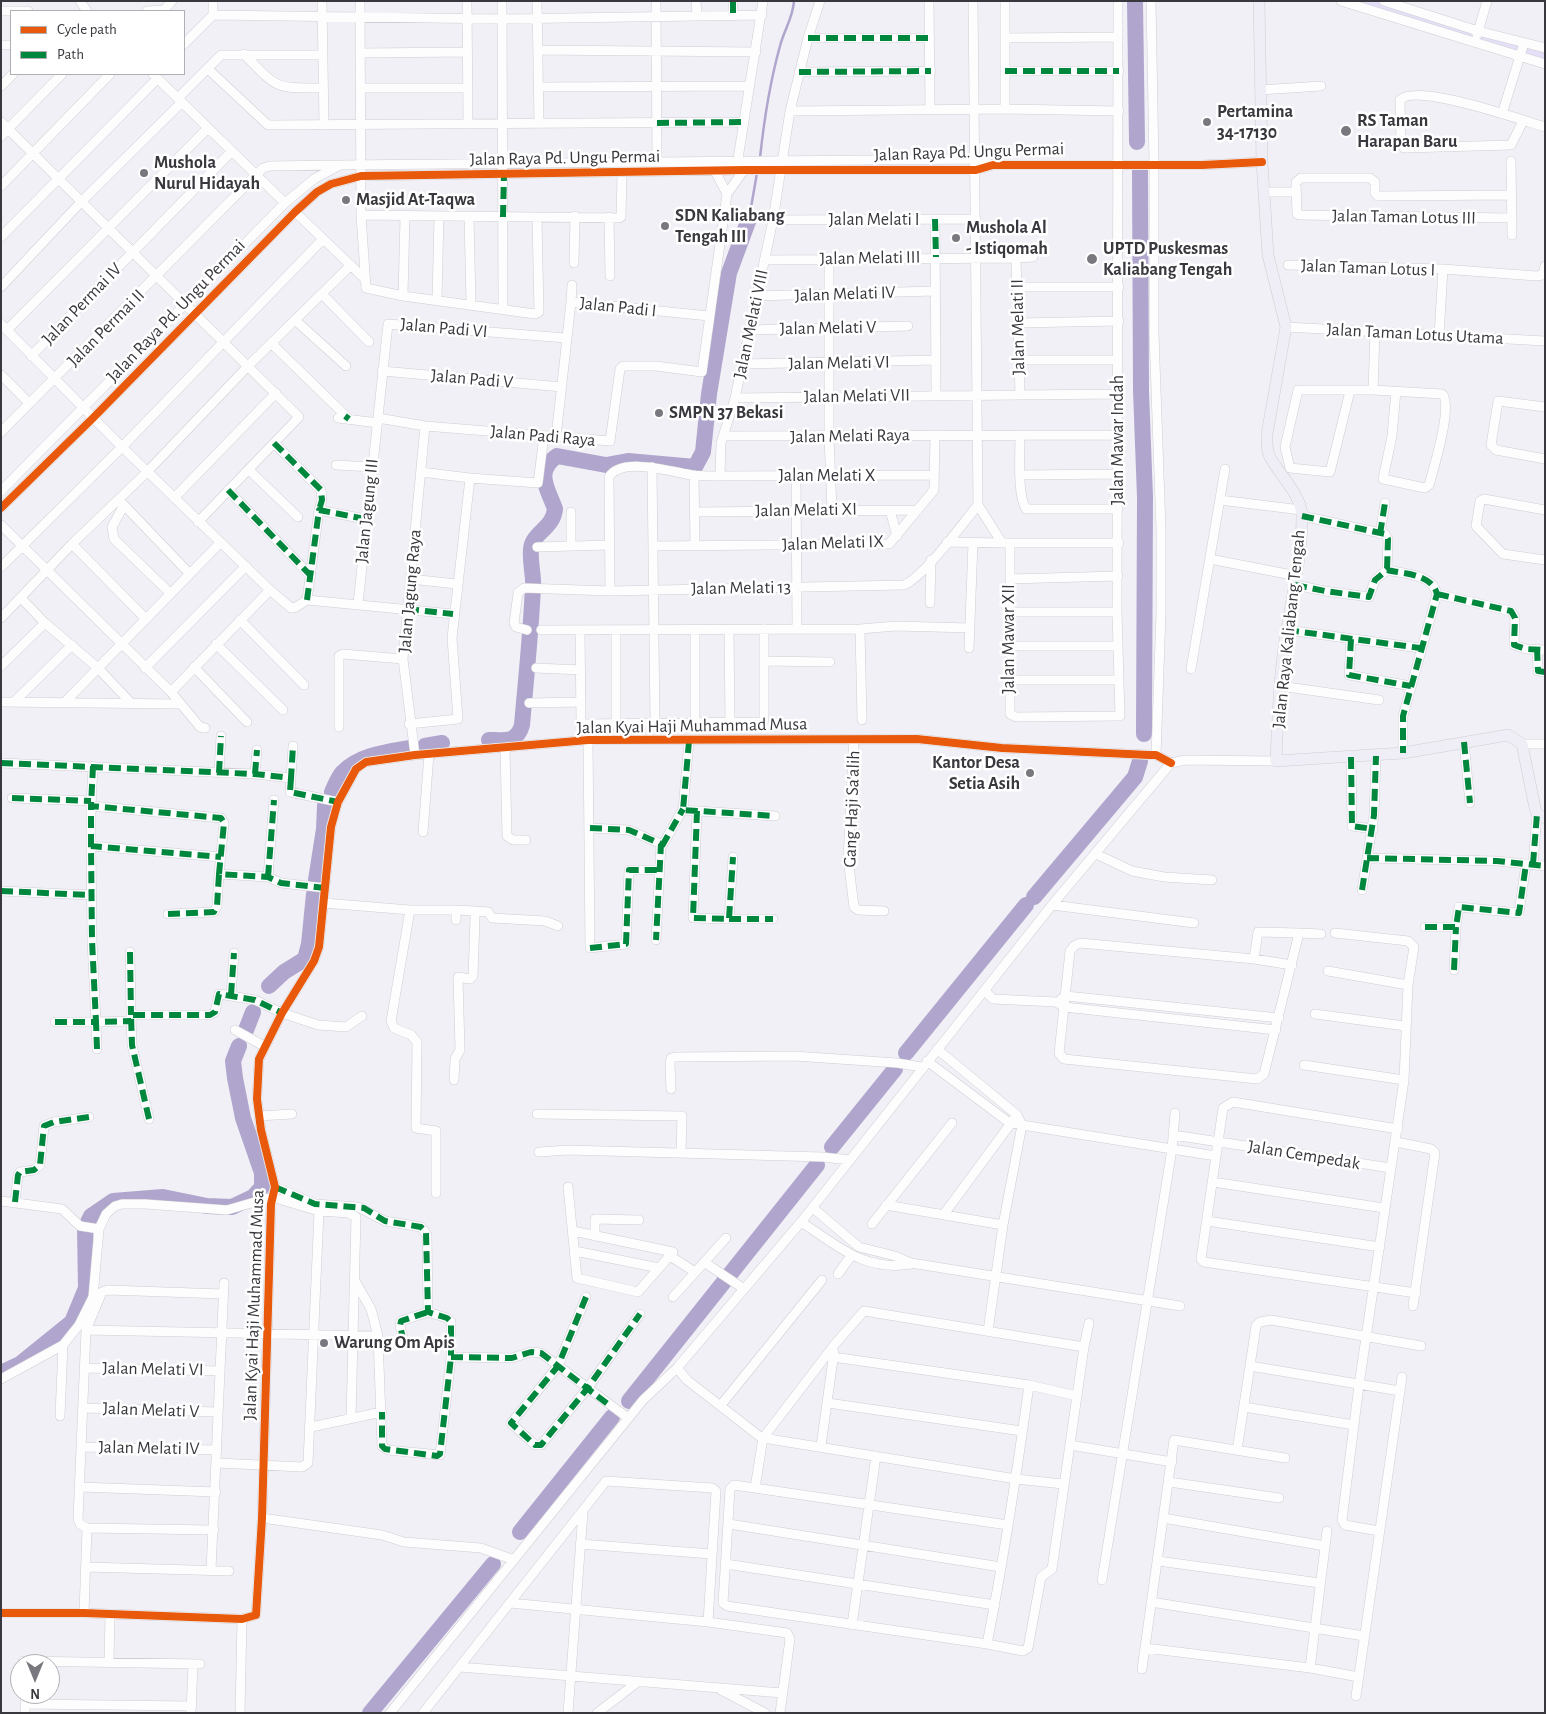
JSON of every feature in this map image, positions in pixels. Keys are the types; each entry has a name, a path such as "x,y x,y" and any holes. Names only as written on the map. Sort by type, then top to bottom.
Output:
{"main road":[{"name":"Jalan Raya Kaliabang Tengah","path":"1259,1 1262,162 1269,264 1286,327 1267,434 1267,444 1269,455 1300,504 1302,513 1296,580 1286,630 1280,686 1276,761"},
{"path":"1276,761 1376,756 1508,735 1522,744 1541,816"}],"street":[{"path":"185,43 212,15 213,1"},
{"path":"322,1 324,125"},
{"path":"360,1 361,176 364,278 366,288 403,296 437,299 535,314 539,312 537,218"},
{"path":"467,1 468,124"},
{"path":"502,1 504,124 503,310"},
{"path":"537,1 539,124"},
{"path":"656,1 657,162"},
{"path":"696,1 697,16"},
{"path":"733,1 733,15"},
{"path":"751,166 743,122 763,1"},
{"name":"Jalan Melati VIII","path":"720,476 723,436 735,398 755,296 773,220 798,72 820,1"},
{"path":"929,1 930,109"},
{"path":"973,1 978,505 1006,543"},
{"path":"1005,1 1005,109"},
{"path":"1118,1 1119,111 1124,164"},
{"path":"1124,1 1124,164"},
{"path":"1151,1 1154,334 1161,530 1160,632 1152,755 1171,764"},
{"path":"1341,1 1545,64"},
{"path":"1384,1 1478,31 1545,48"},
{"path":"1474,43 1487,1"},
{"path":"212,15 502,19 762,15"},
{"path":"1005,38 1118,37"},
{"path":"808,38 930,38"},
{"path":"1502,114 1518,57 1524,43"},
{"path":"538,50 756,52"},
{"path":"360,53 468,52"},
{"path":"244,54 270,81 278,86 322,88"},
{"path":"1,287 221,55 323,55"},
{"path":"208,69 268,125 743,122"},
{"path":"798,72 931,70"},
{"path":"1005,71 1118,71"},
{"path":"1,86 12,75"},
{"path":"1,136 61,75"},
{"path":"1,186 109,75"},
{"path":"1,237 155,75 285,203"},
{"path":"538,87 749,86"},
{"path":"1260,90 1322,86"},
{"path":"361,88 468,88"},
{"path":"1523,121 1512,144 1402,146 1400,100 1402,97 1431,95 1545,127"},
{"path":"790,111 1005,109 1119,111"},
{"path":"1,122 225,341 299,418 198,522"},
{"path":"208,128 4,327 147,472 290,608 296,608 308,600 453,614"},
{"name":"Jalan Permai IV","path":"31,356 232,151"},
{"name":"Jalan Raya Pd. Ungu Permai","path":"1,491 285,203 314,179 340,165 361,163 657,162 782,166 976,159 993,165"},
{"path":"884,171 885,161"},
{"path":"1511,161 1512,235"},
{"name":"Jalan Raya Pd. Ungu Permai","path":"782,166 884,171 976,170 993,165 1262,162"},
{"name":"Jalan Mawar Indah","path":"1120,716 1117,646 1119,543 1118,360 1124,164"},
{"path":"257,175 263,168 270,166 340,165"},
{"name":"Jalan Raya Pd. Ungu Permai","path":"1,508 93,418 295,212 316,192 330,184 361,176 715,171 751,166"},
{"name":"Jalan Padi Raya","path":"338,418 610,441 620,368 623,366 656,366 702,372 727,194 751,166"},
{"path":"715,171 727,194"},
{"path":"362,215 537,218 575,216 621,217 622,173"},
{"name":"Jalan Permai II","path":"1,432 257,175"},
{"path":"1264,192 1296,192 1296,182 1301,178 1370,178 1375,182 1375,193 1378,196 1512,195"},
{"name":"Jalan Taman Lotus III","path":"1296,192 1298,216 1512,218"},
{"path":"295,212 364,278"},
{"path":"403,296 405,216"},
{"path":"437,299 439,216"},
{"path":"469,216 471,304"},
{"path":"574,263 575,216"},
{"path":"609,217 610,276"},
{"path":"935,219 936,395"},
{"name":"Jalan Melati I","path":"773,220 976,219"},
{"path":"1,567 122,447 323,238"},
{"name":"Jalan Melati III","path":"764,260 977,257"},
{"name":"Jalan Melati II","path":"977,257 1016,258 1020,394 978,395"},
{"path":"1016,258 1033,257"},
{"path":"829,259 829,397 832,510"},
{"path":"1,618 72,544 121,502 249,365 350,265"},
{"name":"Jalan Taman Lotus I","path":"1288,265 1443,269 1439,336"},
{"path":"1443,269 1536,276 1544,270"},
{"path":"570,302 572,285"},
{"path":"1017,286 1119,287"},
{"name":"Jalan Melati IV","path":"755,296 935,291"},
{"path":"322,294 369,342"},
{"name":"Jalan Padi I","path":"556,436 570,302 709,316"},
{"path":"295,320 346,366"},
{"path":"1019,323 1119,321"},
{"name":"Jalan Padi VI","path":"378,421 387,326 390,323 566,338"},
{"name":"Jalan Melati V","path":"749,330 908,326"},
{"name":"Jalan Taman Lotus Utama","path":"1286,327 1545,342"},
{"path":"1373,390 1375,332"},
{"path":"271,343 349,420"},
{"name":"Jalan Melati VI","path":"742,364 830,364 936,360"},
{"path":"1018,360 1118,360"},
{"name":"Jalan Padi V","path":"382,371 562,387"},
{"path":"3,380 29,403"},
{"path":"1350,391 1331,470 1326,474 1292,470 1289,467 1285,447 1297,392 1300,389 1373,390 1396,391 1442,394 1445,396 1445,417 1439,453 1429,485 1426,488 1383,479 1392,436 1396,391"},
{"path":"174,498 276,393"},
{"path":"1020,394 1118,394"},
{"name":"Jalan Melati VII","path":"735,398 978,395"},
{"path":"1545,407 1498,401 1491,445 1496,450 1545,459"},
{"name":"Jalan Jagung III","path":"358,604 365,519 378,421"},
{"name":"Jalan Jagung Raya","path":"415,755 409,724 403,658 425,426"},
{"name":"Jalan Melati IX","path":"653,546 887,544 896,536 934,490 935,435"},
{"path":"1020,435 1020,475 1023,504 1026,509 1118,509"},
{"name":"Jalan Melati Raya","path":"723,436 1118,435"},
{"path":"421,472 538,483 544,436"},
{"path":"274,443 321,490 322,500 319,510 308,600"},
{"path":"336,465 372,467"},
{"path":"652,467 655,724"},
{"name":"Jalan Melati X","path":"610,545 609,477 619,469 652,467 694,475 720,476 934,475"},
{"path":"1191,669 1225,469"},
{"path":"250,470 298,517"},
{"path":"1020,475 1119,474"},
{"path":"694,475 695,546"},
{"path":"796,476 797,629"},
{"path":"409,724 458,719 452,658 453,614 470,478"},
{"path":"228,490 311,576"},
{"path":"1545,510 1484,499 1480,501 1476,526 1503,554 1545,560"},
{"path":"1210,559 1296,580 1325,591 1369,596 1375,580 1387,570 1388,537 1302,513 1220,500"},
{"path":"121,502 189,573"},
{"path":"121,502 112,527 114,539 170,593"},
{"path":"1380,534 1385,503"},
{"name":"Jalan Melati 13","path":"527,630 516,627 514,620 518,593 524,588 610,591 902,586 912,581 978,505"},
{"path":"319,510 365,519"},
{"path":"890,510 896,536"},
{"name":"Jalan Melati XI","path":"694,512 918,510"},
{"path":"571,512 571,546"},
{"path":"1,525 171,692 200,727 205,728"},
{"path":"947,542 1119,543"},
{"path":"969,648 973,542"},
{"path":"65,702 220,543"},
{"name":"Jalan Mawar XII","path":"1006,543 1010,579 1009,710 1016,717 1120,716"},
{"path":"72,544 146,618"},
{"path":"537,547 610,545 610,591"},
{"path":"930,602 931,560"},
{"path":"145,668 246,566"},
{"path":"1387,570 1431,581 1437,594 1402,716 1402,753"},
{"path":"1010,579 1118,576"},
{"path":"410,579 457,584"},
{"path":"171,692 270,590"},
{"path":"1437,594 1511,610 1514,618 1514,644 1526,649 1541,650 1538,671 1545,672"},
{"path":"21,598 45,623 98,668 132,703"},
{"path":"1010,612 1117,612"},
{"path":"240,620 304,685"},
{"path":"1,666 45,623"},
{"path":"542,630 695,631 860,629 896,626 970,628"},
{"path":"580,630 582,725 616,725 730,724 759,723 764,720 764,629"},
{"path":"860,629 862,720"},
{"path":"616,630 616,725"},
{"path":"729,630 730,724"},
{"path":"1286,630 1420,648"},
{"path":"695,631 695,723"},
{"path":"1351,639 1349,676 1411,686"},
{"path":"216,644 283,710"},
{"path":"16,700 72,645"},
{"path":"1009,646 1117,646"},
{"path":"339,726 339,656 343,654 403,658"},
{"path":"764,661 830,662"},
{"path":"194,667 247,722"},
{"path":"536,668 581,670"},
{"path":"1009,680 1118,680"},
{"path":"1280,686 1379,700"},
{"path":"1,702 16,700 180,704"},
{"path":"529,703 581,702"},
{"path":"219,772 221,736"},
{"name":"Jalan Kyai Haji Muhammad Musa","path":"242,1620 253,1618 257,1612 262,1518 272,1197 275,1187 259,1116 257,1078 259,1059 264,1046 314,961 318,947 324,903 331,826 338,802 360,765 366,762 415,755 588,740 689,742 854,738 917,739 1002,748 1152,755"},
{"name":"Gang Haji Sa'alih","path":"854,738 848,858 854,907 858,910 884,911"},
{"path":"588,740 590,948 626,944 628,870 660,870"},
{"path":"656,940 662,846 682,809 689,742"},
{"path":"1464,742 1470,803"},
{"path":"1522,744 1545,744"},
{"path":"293,746 290,792 338,802"},
{"path":"505,748 507,836 513,840 526,840"},
{"path":"256,774 258,750"},
{"path":"423,832 429,754"},
{"path":"1362,890 1373,829 1376,756"},
{"path":"1351,757 1352,826 1373,829"},
{"path":"390,1713 627,1418 677,1368 801,1222 1052,905 1171,764 1186,760 1276,761"},
{"path":"1,763 219,772 291,778"},
{"path":"94,766 91,804 91,895 96,1049"},
{"path":"12,798 91,804 221,818 224,823 217,909 214,912 168,914"},
{"path":"268,877 274,800"},
{"path":"682,809 776,816"},
{"path":"697,811 692,916 695,919 773,919"},
{"path":"1454,970 1458,908 1519,913 1541,816"},
{"path":"590,828 629,830 658,841 662,846"},
{"path":"91,846 221,857"},
{"path":"1096,854 1132,871 1164,877 1212,880"},
{"path":"729,919 733,857"},
{"path":"1367,858 1497,861 1545,866"},
{"path":"219,874 268,877 281,883 325,888"},
{"path":"1,891 91,895"},
{"path":"324,903 456,915 475,911 488,912 492,918 545,921 558,926"},
{"path":"1052,905 1194,923"},
{"path":"410,910 391,1021 394,1028 411,1035 417,1042 416,1128 436,1131 436,1193"},
{"path":"454,1080 454,1059 460,1050 458,977 470,979 473,974 475,911"},
{"path":"1425,927 1456,927"},
{"path":"1254,959 1258,932 1321,934"},
{"path":"1292,965 1254,959 1080,943 1070,951 1058,1053 1064,1059 1257,1079 1264,1074 1279,1018 1292,965 1299,933"},
{"path":"1335,933 1411,943 1414,952 1408,985 1404,1080 1398,1129 1384,1208 1380,1247 1358,1385 1342,1520 1345,1525 1379,1532"},
{"path":"130,952 132,1045 149,1119"},
{"path":"231,994 234,953"},
{"path":"1328,971 1408,985"},
{"path":"985,991 993,999 1056,1002 1064,1007 1276,1030"},
{"path":"56,1022 96,1022 131,1018 210,1015 215,1012 218,994 231,994 256,1000 282,1014 318,1025 342,1028 350,1026 362,1016"},
{"path":"1056,1002 1066,996 1279,1018"},
{"path":"1172,1018 1174,1007"},
{"path":"1316,1014 1405,1026"},
{"path":"235,1030 264,1046"},
{"path":"937,1049 984,1088 1018,1122"},
{"path":"671,1089 670,1064 671,1058 675,1057 794,1056 897,1062 909,1065 925,1064 1018,1122 1216,1156"},
{"path":"1304,1065 1404,1080"},
{"path":"976,1097 984,1088"},
{"path":"1398,1129 1233,1102 1223,1108 1201,1259 1204,1262 1374,1285 1416,1293"},
{"path":"1102,1580 1124,1454 1146,1299 1172,1149 1175,1113"},
{"path":"259,1116 292,1114"},
{"path":"537,1114 682,1116 681,1153"},
{"path":"15,1202 18,1175 40,1165 44,1126 54,1122 89,1117"},
{"path":"944,1214 1018,1122"},
{"path":"988,1331 994,1277 1018,1122"},
{"path":"872,1224 952,1123"},
{"name":"Jalan Cempedak","path":"1173,1135 1391,1168"},
{"path":"1396,1142 1431,1149 1435,1153 1413,1306"},
{"path":"538,1152 568,1150 823,1156 850,1160"},
{"path":"1213,1182 1384,1208"},
{"path":"275,1187 316,1204 358,1207 385,1221 424,1229 427,1235 428,1312"},
{"path":"568,1187 577,1278 638,1292 673,1252 573,1231"},
{"path":"1,1379 63,1345 79,1325 93,1297 91,1228 106,1214 122,1204 227,1210 272,1197 318,1211 349,1213 356,1217 351,1418"},
{"path":"1,1201 62,1209 91,1228"},
{"path":"886,1205 1003,1225"},
{"path":"812,1208 859,1247 895,1256 911,1264"},
{"path":"217,1463 306,1466 310,1427 318,1211"},
{"path":"595,1236 595,1219 639,1220"},
{"path":"801,1222 851,1256 877,1264 911,1264 1146,1299 1180,1306"},
{"path":"1207,1222 1380,1247"},
{"path":"673,1297 726,1238"},
{"path":"575,1251 660,1268"},
{"path":"670,1256 695,1272"},
{"path":"838,1274 851,1256"},
{"path":"704,1262 744,1289"},
{"path":"721,1406 822,1280"},
{"path":"355,1282 371,1309 378,1336 382,1446 386,1449 440,1455 451,1357 451,1322 447,1318 428,1312 401,1321 400,1326 404,1342"},
{"path":"211,1570 224,1284"},
{"path":"214,1530 87,1528 80,1524 78,1519 86,1330 101,1294 105,1290 223,1294"},
{"path":"586,1297 558,1366 511,1423 535,1446 541,1445 587,1389 640,1314"},
{"path":"755,1488 763,1439 835,1344 859,1314 866,1310 1084,1347"},
{"path":"1237,1450 1256,1326 1264,1320 1421,1346"},
{"path":"1008,1525 734,1485 731,1488 723,1603 725,1605 852,1625 1027,1650 1041,1577 1052,1569 1063,1484 1089,1323"},
{"path":"86,1330 378,1336"},
{"path":"821,1446 835,1344"},
{"path":"60,1416 63,1345"},
{"path":"451,1357 512,1358 538,1352 627,1418"},
{"path":"833,1357 1029,1385 1077,1396"},
{"path":"1250,1366 1400,1392"},
{"name":"Jalan Melati VI","path":"85,1368 220,1371"},
{"path":"677,1368 687,1380 763,1439 821,1446 1016,1479 1063,1484"},
{"path":"1356,1696 1402,1377"},
{"path":"987,1644 1016,1479 1029,1385"},
{"path":"828,1403 1022,1432"},
{"path":"1244,1406 1354,1425"},
{"name":"Jalan Melati V","path":"83,1408 218,1412"},
{"path":"310,1427 382,1412"},
{"path":"1142,1669 1174,1440 1285,1458"},
{"path":"1070,1446 1172,1462"},
{"name":"Jalan Melati IV","path":"81,1447 217,1450"},
{"path":"852,1625 876,1456"},
{"path":"423,1713 583,1512 602,1484 609,1480 712,1488 717,1496 708,1622"},
{"path":"1169,1482 1279,1498"},
{"path":"80,1487 216,1492"},
{"path":"568,1713 583,1512"},
{"path":"262,1518 382,1535 404,1542 481,1548 499,1556 513,1559"},
{"path":"1163,1518 1325,1546"},
{"path":"728,1524 1001,1567"},
{"path":"84,1613 87,1528"},
{"path":"1310,1668 1327,1531"},
{"path":"580,1544 712,1554"},
{"path":"1158,1561 1320,1583"},
{"path":"726,1564 994,1605"},
{"path":"86,1567 229,1571"},
{"path":"510,1602 708,1622 789,1634 790,1639 780,1713"},
{"path":"1151,1602 1364,1636"},
{"path":"1,1613 84,1613 242,1620 240,1713"},
{"path":"109,1661 110,1615"},
{"path":"1145,1648 1310,1668 1359,1677"},
{"path":"25,1708 192,1709 197,1664 60,1662"},
{"path":"460,1667 782,1693"},
{"path":"597,1713 639,1681"},
{"path":"715,1688 765,1713"}],"shaded area":[{"path":"1340,1 1384,1 1545,48 1545,64"}],"waterway":[{"path":"760,158 765,115 773,73 794,1"},
{"path":"1135,1 1137,142"},
{"path":"1140,169 1141,391 1145,497 1144,734"},
{"path":"749,219 757,173"},
{"path":"489,740 514,738 522,725 533,586 531,549 534,540 548,525 555,509 546,488 544,475 546,468 557,456 606,465 628,461 695,467 703,452 709,394 729,273 749,219"},
{"path":"425,746 442,743"},
{"path":"332,792 341,774 350,766 374,755 409,748"},
{"path":"1034,897 1135,777 1140,761"},
{"path":"316,880 324,829 325,806"},
{"path":"269,986 284,972 305,959 309,944 314,894"},
{"path":"906,1053 1026,905"},
{"path":"246,1030 253,1012"},
{"path":"1,1373 20,1364 72,1322 86,1288 85,1228 91,1216 113,1201 163,1197 207,1206 232,1207 253,1197 262,1187 262,1173 243,1118 235,1078 233,1061 239,1046"},
{"path":"832,1147 895,1069"},
{"path":"629,1401 817,1165"},
{"path":"520,1532 612,1417"},
{"path":"370,1713 493,1564"}],"marked path":[{"path":"733,1 733,15"},
{"path":"808,38 930,38"},
{"path":"799,72 931,71"},
{"path":"1005,71 1119,71"},
{"path":"657,123 743,122"},
{"path":"503,217 504,173"},
{"path":"935,219 936,257"},
{"path":"345,416 349,419"},
{"path":"274,443 321,490 322,500 319,510"},
{"path":"228,490 311,576"},
{"path":"1380,534 1385,503"},
{"path":"307,600 319,510 365,519"},
{"path":"1302,516 1385,534 1388,539 1387,570"},
{"path":"1295,585 1369,597 1375,580 1387,570 1417,576 1430,582 1434,587 1437,594 1403,716 1403,753"},
{"path":"1437,594 1511,611 1515,618 1514,645 1526,649 1545,650"},
{"path":"407,609 453,614"},
{"path":"1287,630 1420,648"},
{"path":"1351,639 1349,675 1411,686"},
{"path":"1537,649 1538,671 1545,672"},
{"path":"219,773 221,736"},
{"path":"689,741 683,810 775,816"},
{"path":"1464,742 1470,803"},
{"path":"1,763 255,774 291,778 293,746"},
{"path":"255,774 257,750"},
{"path":"1362,890 1374,815 1376,756"},
{"path":"1351,757 1352,826 1373,829"},
{"path":"93,766 91,806 221,818 224,823 219,874 268,877 281,883 325,888"},
{"path":"291,778 290,792 338,802"},
{"path":"12,798 91,801"},
{"path":"268,877 274,800"},
{"path":"91,806 91,846"},
{"path":"662,846 683,809"},
{"path":"697,811 693,918 729,919 733,857"},
{"path":"1533,864 1537,814"},
{"path":"590,828 629,830 661,844 656,940"},
{"path":"55,1022 96,1022 92,940 91,846 221,857"},
{"path":"1367,858 1497,861 1545,866"},
{"path":"1425,927 1456,927 1459,907 1519,913 1526,864"},
{"path":"590,948 626,944 629,870 660,870"},
{"path":"168,914 214,912 217,906 219,874"},
{"path":"1,891 91,895"},
{"path":"729,919 773,919"},
{"path":"1454,970 1456,927"},
{"path":"130,952 131,1015"},
{"path":"231,995 234,953"},
{"path":"149,1119 132,1045 131,1015 210,1015 215,1012 219,994 255,1000 282,1013"},
{"path":"97,1049 96,1022 131,1021"},
{"path":"15,1202 20,1172 34,1170 40,1165 44,1126 54,1122 89,1117"},
{"path":"275,1187 315,1204 364,1208 385,1221 421,1227 426,1232 428,1312 447,1318 451,1322 451,1357 440,1454 437,1456 385,1449 382,1446 382,1412"},
{"path":"586,1297 558,1366 511,1423 535,1445 541,1445 587,1389 640,1314"},
{"path":"404,1342 400,1326 401,1321 428,1312"},
{"path":"451,1357 512,1358 531,1352 541,1353 609,1405"}],"cycle path":[{"path":"1,508 93,418 295,212 317,192 331,184 361,176 744,170 976,170 993,165 1202,165 1262,162"},
{"path":"1,1613 84,1613 242,1619 256,1615 262,1518 271,1204 275,1187 261,1130 257,1099 259,1059 282,1013 314,961 319,947 331,827 338,802 356,769 366,762 415,755 588,740 917,739 1002,748 1156,755 1171,763"}],"place":[{"name":"Pertamina 34-17130","path":"1207,122"},
{"name":"RS Taman Harapan Baru","path":"1346,131"},
{"name":"Mushola Nurul Hidayah","path":"144,173"},
{"name":"Masjid At-Taqwa","path":"346,200"},
{"name":"SDN Kaliabang Tengah III","path":"665,226"},
{"name":"Mushola Al - Istiqomah","path":"956,238"},
{"name":"UPTD Puskesmas Kaliabang Tengah","path":"1092,259"},
{"name":"SMPN 37 Bekasi","path":"659,413"},
{"name":"Kantor Desa Setia Asih","path":"1030,773"},
{"name":"Warung Om Apis","path":"324,1343"}]}
